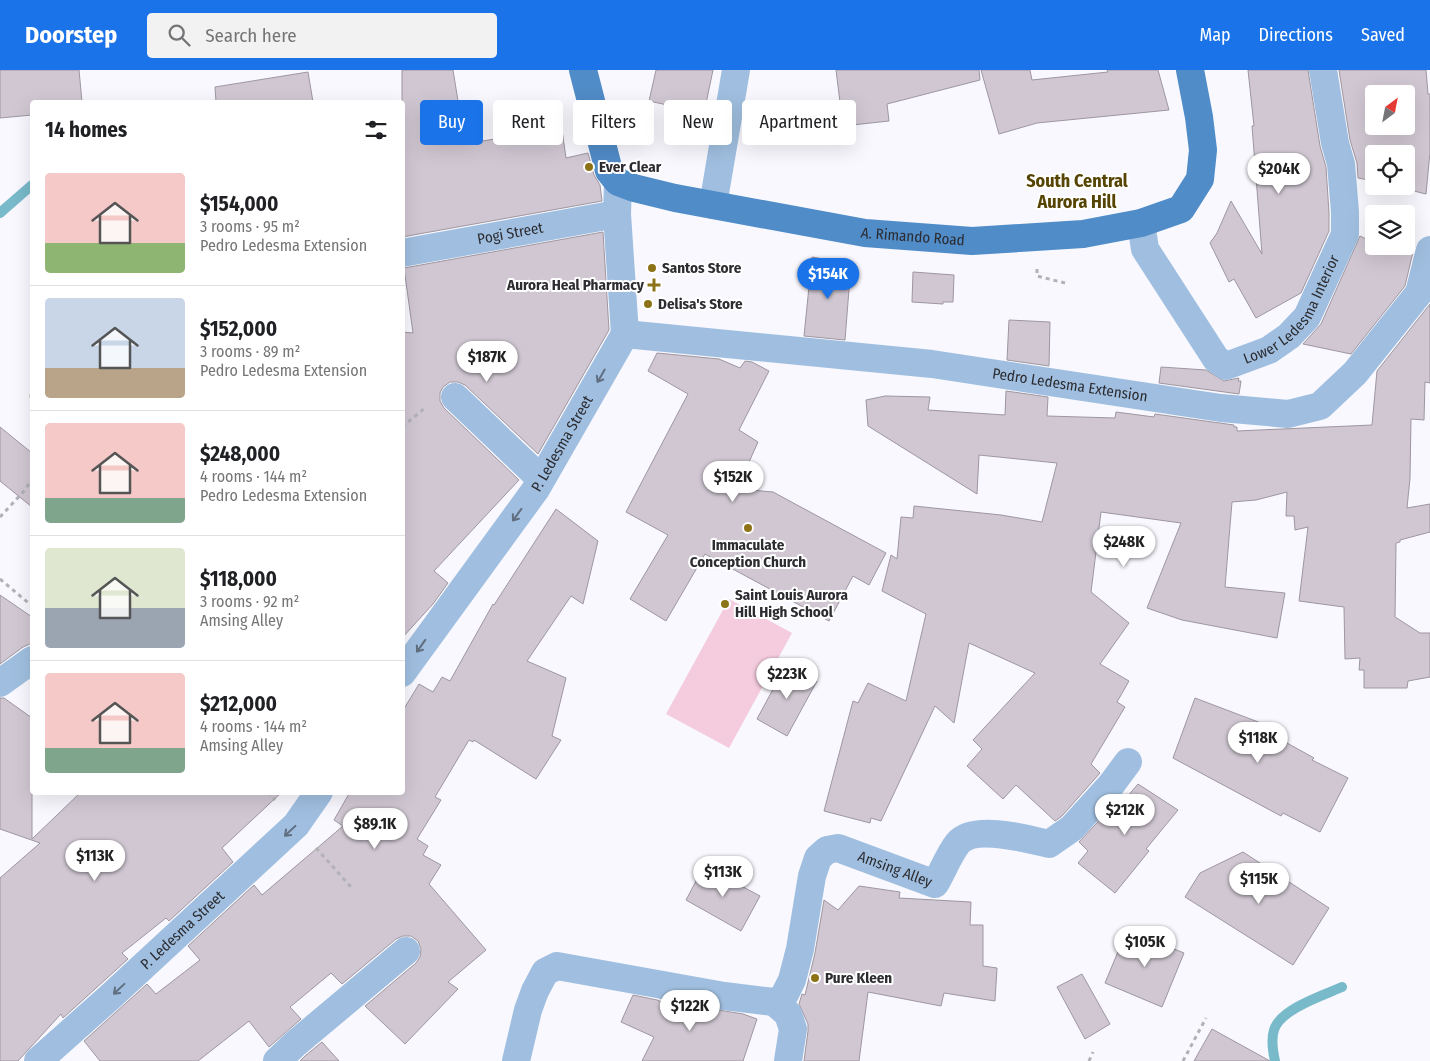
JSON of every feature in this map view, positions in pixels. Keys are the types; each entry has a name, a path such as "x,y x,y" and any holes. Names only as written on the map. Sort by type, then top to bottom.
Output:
{"main road":[{"path":"583,70 609,171 618,182"},
{"name":"A. Rimando Road","path":"618,182 675,198 865,233 972,241 1083,234 1142,223 1181,209 1200,179 1203,150 1200,117 1190,70"}],"street":[{"path":"713,204 736,70"},
{"name":"Lower Ledesma Interior","path":"1142,223 1145,249 1216,359 1226,366 1269,350 1289,336 1307,317 1345,234 1341,164 1335,143 1323,70"},
{"path":"618,182 617,214 625,334"},
{"name":"Pogi Street","path":"405,252 617,214"},
{"name":"Pedro Ledesma Extension","path":"625,334 932,364 1221,408 1288,414 1320,406 1355,374 1419,293 1430,250"},
{"name":"P. Ledesma Street","path":"405,669 541,479 625,334"},
{"path":"455,397 541,479"},
{"path":"0,683 30,661"},
{"name":"Amsing Alley","path":"774,1002 783,998 792,980 800,949 812,876 818,858 827,850 838,848 935,884 959,842 970,835 1002,835 1049,844 1072,828 1111,785 1128,762"},
{"name":"P. Ledesma Street","path":"38,1061 296,825 317,795"},
{"path":"278,1061 302,1038 406,951"},
{"path":"516,1061 528,1010 535,991 545,972 557,966 724,996 774,1002 788,1014 793,1029 788,1061"}],"path":[{"path":"1036,261 1037,276 1065,283"},
{"path":"0,517 30,482"},
{"path":"0,579 30,604"},
{"path":"312,842 352,888"},
{"path":"1183,1061 1206,1018"},
{"path":"1090,1061 1093,1052"}],"shaded area":[{"path":"729,599 792,633 729,748 666,714"}],"building":[{"path":"0,70 79,70 82,100 30,100 30,115 0,118"},
{"path":"402,70 453,70 458,100 420,100 420,145 483,145 483,141 493,139 493,145 563,145 563,137 566,158 588,153 594,175 600,185 602,201 405,236 405,100 402,100"},
{"path":"656,70 713,70 707,100 664,100 664,104 649,100"},
{"path":"836,70 979,70 980,80 887,104 889,121 856,125 856,100 840,100"},
{"path":"981,70 1030,70 1032,80 1108,72 1107,70 1158,70 1169,110 1037,123 999,134"},
{"path":"1248,70 1308,70 1320,146 1326,167 1329,213 1329,231 1301,293 1256,318 1234,279 1229,282 1210,243 1217,233 1231,201 1262,254 1252,126 1254,126"},
{"path":"1339,70 1426,70 1428,94 1430,94 1430,152 1426,194 1415,191 1415,145 1365,145 1365,179 1358,178 1357,163 1350,140"},
{"path":"308,72 313,100 216,100 215,87"},
{"path":"603,232 609,330 538,454 465,385 458,382 450,382 443,387 440,393 440,401 444,408 519,480 434,571 448,583 433,604 405,635 405,332 413,333 405,268"},
{"path":"1360,236 1365,238 1365,255 1412,255 1405,286 1351,354 1303,344 1321,324"},
{"path":"812,257 851,264 845,340 804,336"},
{"path":"913,272 954,275 953,302 943,302 943,304 912,302"},
{"path":"1430,304 1430,383 1425,382 1424,420 1411,419 1410,478 1407,508 1430,504 1430,532 1400,540 1400,542 1396,543 1395,617 1420,633 1430,633 1430,677 1408,681 1407,688 1364,688 1364,670 1359,670 1360,658 1345,659 1344,607 1299,601 1308,527 1295,530 1294,516 1286,516 1287,492 1256,500 1232,502 1225,587 1285,593 1277,638 1182,620 1147,608 1181,523 1101,512 1091,592 1129,623 1100,664 1129,681 1117,702 1125,707 1091,764 1100,773 1062,816 1055,821 1016,785 1003,799 967,766 982,749 973,740 1035,673 969,643 954,723 935,706 881,821 871,818 870,823 824,811 853,701 858,703 868,683 906,701 926,614 882,591 891,555 897,559 901,517 913,518 914,506 1001,515 1042,522 1057,463 979,455 977,494 868,426 866,400 885,396 930,397 928,410 1005,415 1006,391 1048,397 1047,416 1115,418 1116,412 1154,417 1155,414 1234,425 1234,427 1237,427 1237,431 1372,425 1377,371"},
{"path":"1009,320 1050,322 1049,366 1007,360"},
{"name":"Immaculate Conception Church","path":"657,353 719,359 740,368 745,361 752,362 769,371 739,430 758,442 749,462 717,464 717,487 773,492 886,553 869,585 853,576 829,621 705,554 666,621 630,599 668,535 626,512 688,394 648,371"},
{"path":"1161,367 1206,370 1224,381 1239,378 1238,381 1241,381 1239,394 1159,383"},
{"path":"0,427 30,451 30,505 0,481"},
{"path":"556,509 598,541 583,604 571,596 527,661 566,678 552,736 561,740 536,779 474,740 473,742 469,740 435,797 441,800 417,839 428,846 423,855 441,865 429,884 486,950 448,982 458,989 405,1044 365,1006 416,963 420,957 421,949 418,941 411,936 403,936 396,939 342,984 331,973 290,1007 301,1019 269,1047 249,1021 198,1061 100,1061 84,1041 147,984 156,994 200,960 188,946 254,885 262,895 343,826 334,820 348,795 405,795 405,707 419,684 433,692 442,677 450,681 494,605"},
{"path":"0,595 30,616 30,644 0,664"},
{"path":"786,665 817,681 787,736 757,719"},
{"path":"0,698 4,698 30,717 32,839 78,795 279,795 222,848 233,862 169,921 166,918 122,953 128,959 63,1018 61,1014 18,1061 0,1061 0,878 40,843 0,829"},
{"path":"1195,698 1282,731 1278,738 1314,758 1312,760 1348,778 1320,832 1283,813 1281,816 1173,758"},
{"path":"1138,784 1178,810 1146,849 1149,851 1115,893 1078,863 1088,851 1079,842 1124,794 1127,797"},
{"path":"1243,852 1329,908 1293,965 1185,897 1200,873"},
{"path":"704,866 760,896 741,931 686,900"},
{"path":"859,886 900,892 899,898 971,902 970,925 983,925 983,966 997,968 995,1001 944,993 941,1006 868,992 859,1061 804,1061 808,1024 799,1004 802,994 805,995 815,953 824,900 838,910"},
{"path":"1127,930 1184,953 1162,1007 1105,983"},
{"path":"1082,974 1110,1024 1085,1039 1057,987"},
{"path":"633,995 657,1000 680,1010 682,1004 743,1014 757,1019 743,1061 642,1061 654,1037 621,1022"},
{"path":"1212,1029 1270,1061 1194,1061"},
{"path":"322,1042 339,1061 300,1061 305,1056"}],"waterway":[{"path":"0,213 30,187"},
{"path":"1275,1061 1273,1037 1278,1022 1293,1009 1342,987"}],"place":[{"name":"Ever Clear","path":"589,167"},
{"name":"Santos Store","path":"652,268"},
{"name":"Aurora Heal Pharmacy","path":"654,285"},
{"name":"Delisa's Store","path":"648,304"},
{"name":"Immaculate Conception Church","path":"748,528"},
{"name":"Saint Louis Aurora Hill High School","path":"725,604"},
{"name":"Pure Kleen","path":"815,978"}],"district":[{"name":"South Central Aurora Hill","path":"1077,191"}]}
